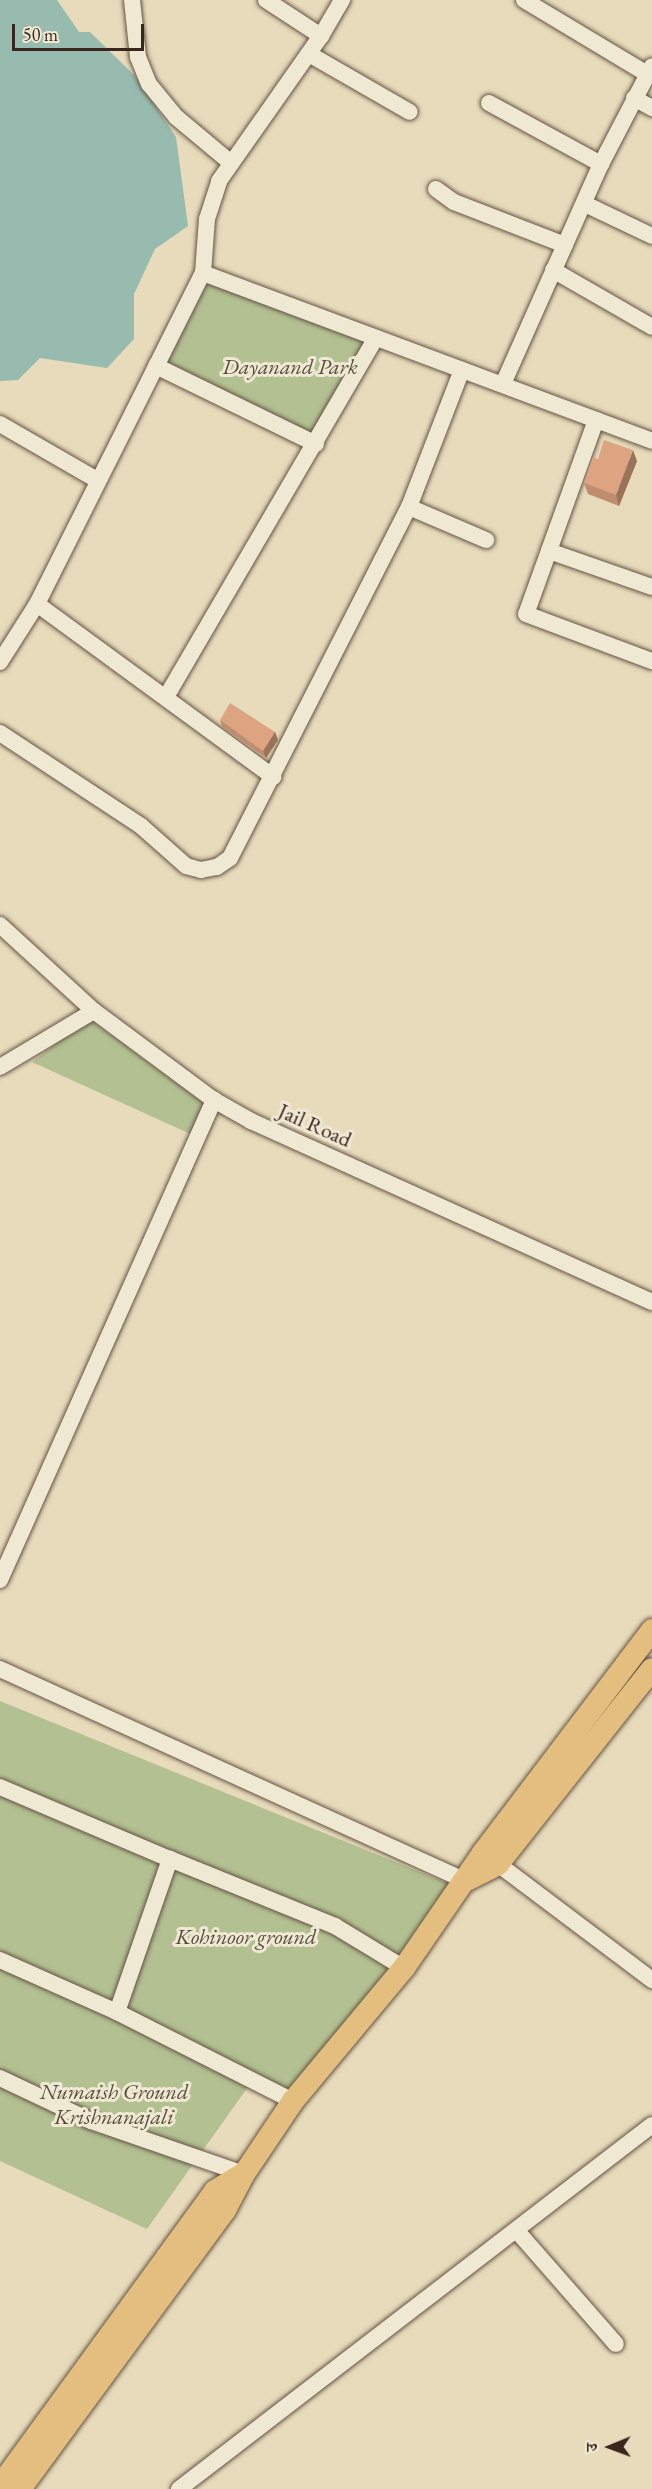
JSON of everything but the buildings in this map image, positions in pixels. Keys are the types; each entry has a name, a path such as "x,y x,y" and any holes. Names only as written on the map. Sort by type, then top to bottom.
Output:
{"main road":[{"path":"20,2489 225,2210 244,2174 293,2101 405,1968 465,1881 652,1630"},
{"path":"465,1881 498,1864 652,1669"},
{"path":"0,2486 215,2192 244,2174"}],"street":[{"path":"132,0 138,57 149,84 176,117 231,163"},
{"path":"266,0 321,36"},
{"path":"0,662 38,604 97,480 203,273 207,219 219,180 309,54 342,0"},
{"path":"503,384 552,270 634,98 650,70 524,0"},
{"path":"309,54 410,112"},
{"path":"634,98 652,108"},
{"path":"489,103 602,164"},
{"path":"436,189 454,202 565,245"},
{"path":"585,204 652,236"},
{"path":"552,270 652,327"},
{"path":"203,273 652,441"},
{"path":"166,697 376,338"},
{"path":"156,366 316,444"},
{"path":"0,733 141,826 186,866 201,870 217,867 230,858 409,507 462,370"},
{"path":"596,420 526,614 652,661"},
{"path":"0,424 6,431 97,480"},
{"path":"409,507 486,540"},
{"path":"549,551 652,587"},
{"path":"38,604 273,777"},
{"name":"Jail Road","path":"0,925 94,1011 214,1100 251,1121 652,1302"},
{"path":"0,1067 94,1011"},
{"path":"0,1580 214,1100"},
{"path":"0,1669 465,1881"},
{"path":"0,1787 335,1926 405,1968"},
{"path":"117,2012 170,1859"},
{"path":"498,1864 652,1980"},
{"path":"0,1960 117,2012 293,2101"},
{"path":"0,2078 91,2121 244,2174"},
{"path":"179,2489 652,2125"},
{"path":"518,2230 616,2344"}],"green space":[{"name":"Dayanand Park","path":"207,280 368,340 313,437 163,364"},
{"path":"89,1019 209,1107 197,1137 32,1062"},
{"name":"Kohinoor ground","path":"0,1701 457,1887 298,2095 255,2077 147,2229 0,2161"}],"water":[{"path":"0,0 57,0 79,32 90,32 135,76 176,137 188,226 155,249 134,294 134,339 107,368 40,358 18,380 0,381"}],"park label":[{"name":"Numaish Ground Krishnanajali","path":"114,2104"}]}
